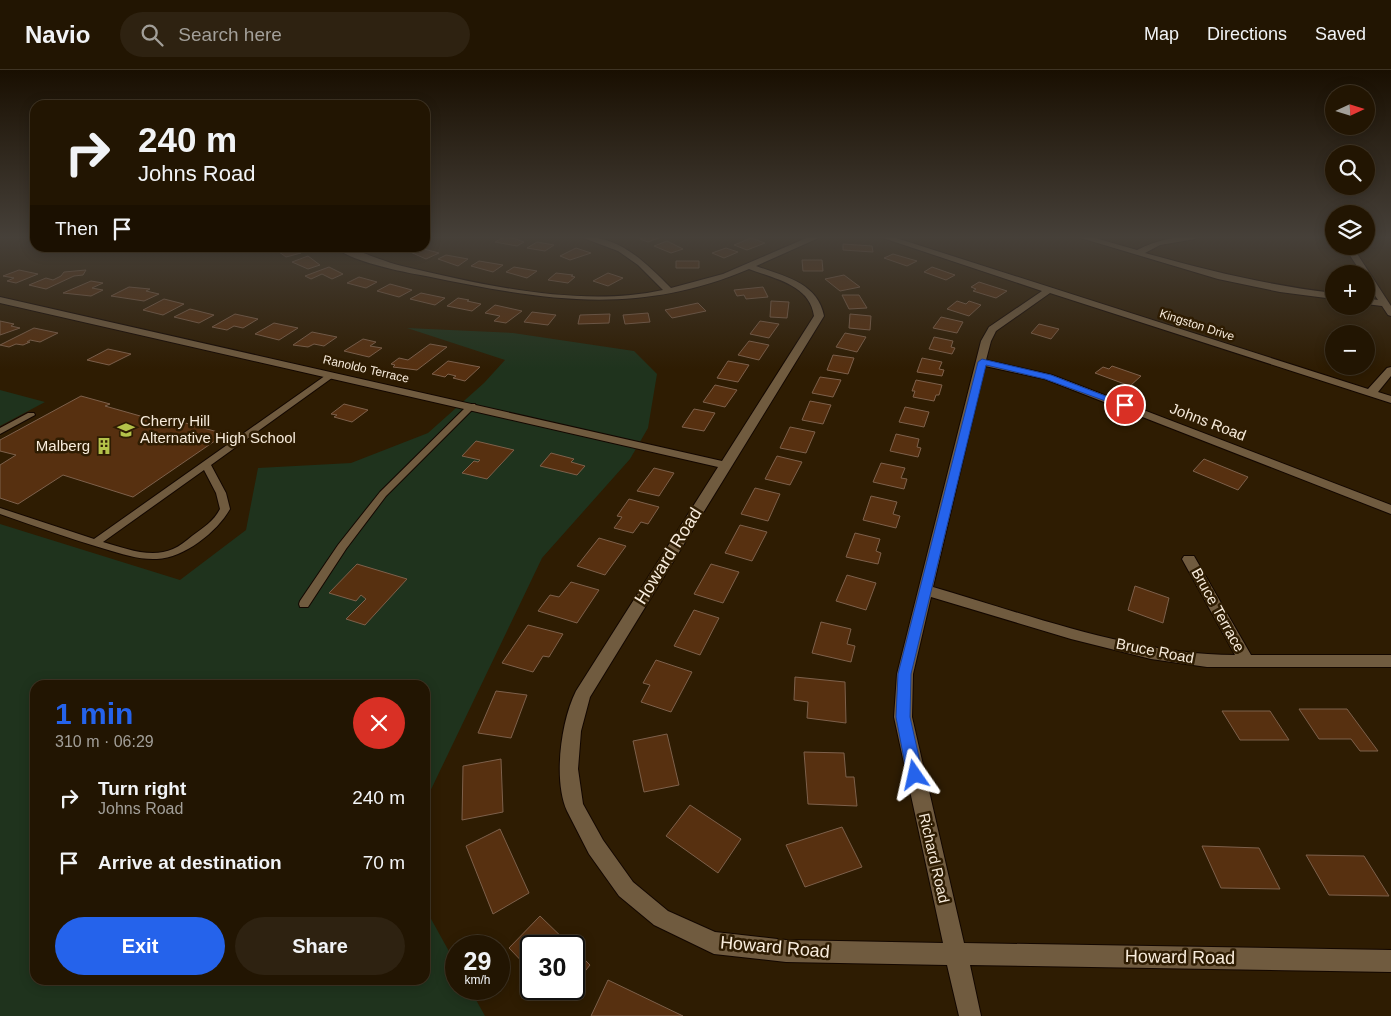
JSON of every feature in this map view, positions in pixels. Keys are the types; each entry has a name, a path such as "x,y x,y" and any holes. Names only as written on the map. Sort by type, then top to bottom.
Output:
{"street":[{"path":"460,280 554,298 602,299 670,292 710,280"},
{"path":"658,280 670,292"},
{"name":"Howard Road","path":"782,280 801,288 813,298 819,316 582,696 572,732 569,769 574,805 596,848 626,889 661,918 714,943 786,951 1391,961"},
{"name":"Kingston Drive","path":"1018,280 1391,400"},
{"path":"1238,280 1325,295"},
{"path":"1375,288 1391,313"},
{"name":"Richard Road","path":"970,1016 903,717 905,674 986,340 992,329 1049,290"},
{"name":"Ranoldo Terrace","path":"0,300 725,465"},
{"path":"1375,302 1385,304"},
{"name":"Johns Road","path":"982,362 1048,377 1391,510"},
{"path":"1371,394 1391,370"},
{"name":"Bruce Terrace","path":"1190,558 1247,662"},
{"name":"Bruce Road","path":"926,590 1072,633 1152,653 1207,661 1391,661"}],"lane":[{"path":"95,543 332,375"},
{"path":"304,604 342,547 383,494 472,406"},
{"path":"0,431 31,415"},
{"path":"0,512 128,552 159,555 176,552 207,531 218,521 225,509 221,493 206,464"}],"green space":[{"path":"407,328 513,333 634,351 657,374 648,428 630,459 542,558 430,792 430,680 30,680 30,985 430,985 430,917 445,944 445,1000 476,1000 485,1016 0,1016 0,524 180,580 246,530 258,468 351,463 428,433 484,383 505,360"},
{"path":"0,390 45,402 0,426"}],"building":[{"path":"9,280 23,280 16,283 7,281"},
{"path":"41,280 65,280 46,289 29,285"},
{"path":"353,280 377,282 366,288 347,283"},
{"path":"549,280 571,280 568,283"},
{"path":"595,280 619,280 608,286 593,281"},
{"path":"826,280 851,280 860,287 840,291"},
{"path":"91,281 103,283 92,288 103,290 91,296 63,293"},
{"path":"979,282 1007,291 996,298 973,291 976,289 971,287"},
{"path":"390,284 412,290 399,297 377,291"},
{"path":"129,287 150,289 146,291 159,294 144,301 111,296"},
{"path":"763,287 768,297 746,299 744,295 737,296 734,290"},
{"path":"421,293 445,298 435,305 410,299"},
{"path":"842,295 859,295 867,308 849,309"},
{"path":"458,298 481,304 472,311 447,306"},
{"path":"164,299 184,304 163,315 143,310"},
{"path":"771,301 789,302 787,318 770,317"},
{"path":"957,301 966,304 969,301 981,305 969,316 947,309"},
{"path":"698,303 706,311 672,318 665,310"},
{"path":"495,305 522,311 506,323 494,321 500,316 485,313"},
{"path":"190,309 214,315 199,323 174,317"},
{"path":"532,312 556,315 548,325 524,322"},
{"path":"648,313 650,322 625,324 623,315"},
{"path":"235,314 258,319 243,328 234,326 227,330 212,327"},
{"path":"610,314 609,323 578,324 580,315"},
{"path":"850,314 871,316 870,330 849,328"},
{"path":"941,317 963,322 957,333 933,328"},
{"path":"0,321 14,324 11,326 20,328 0,335"},
{"path":"760,321 779,324 769,338 750,334"},
{"path":"274,323 298,328 279,340 255,334"},
{"path":"1039,324 1059,329 1051,339 1031,333"},
{"path":"34,328 58,333 40,342 30,340 27,342 30,342 23,345 16,344 9,347 0,345"},
{"path":"312,332 337,337 324,346 314,344 308,347 293,345"},
{"path":"845,333 866,337 857,352 836,347"},
{"path":"934,337 953,341 951,347 955,348 952,354 929,349"},
{"path":"363,339 376,342 370,346 382,348 369,357 344,351"},
{"path":"749,341 769,345 759,360 738,355"},
{"path":"430,344 447,347 417,370 393,367 395,365 391,364 399,358 408,360"},
{"path":"108,349 131,354 109,365 87,360"},
{"path":"833,355 854,358 848,374 827,370"},
{"path":"922,358 942,362 939,369 944,370 942,376 917,372"},
{"path":"448,361 480,367 465,381 453,378 456,376 448,374 445,377 432,374"},
{"path":"728,361 749,365 738,382 717,378"},
{"path":"1112,366 1141,376 1130,386 1095,373 1103,367 1109,369"},
{"path":"820,377 841,380 833,397 812,393"},
{"path":"916,380 942,385 939,395 936,395 934,401 913,397 915,391 912,391"},
{"path":"715,385 737,390 725,407 703,402"},
{"name":"Malberg","path":"81,396 110,404 105,406 158,421 164,417 225,434 133,497 63,475 18,504 0,498 0,465 16,455 0,451 0,440"},
{"path":"810,401 831,405 823,424 802,420"},
{"path":"344,404 368,410 352,422 334,417 337,415 331,414"},
{"path":"905,407 929,412 924,427 899,422"},
{"path":"694,409 715,413 704,431 682,427"},
{"path":"790,427 815,432 806,453 780,448"},
{"path":"896,434 919,439 917,447 921,448 918,457 890,451"},
{"path":"476,441 514,450 487,479 462,473 474,461 478,462 480,460 462,456"},
{"path":"551,453 574,459 571,462 585,466 577,475 540,466"},
{"path":"777,456 802,462 790,485 765,479"},
{"path":"1204,459 1248,477 1238,490 1193,471"},
{"path":"881,463 905,468 901,478 907,479 904,489 873,482"},
{"path":"654,468 674,473 659,496 637,491"},
{"path":"755,488 780,494 768,521 741,514"},
{"path":"871,496 897,502 893,514 900,516 896,528 863,520"},
{"path":"629,499 659,507 648,524 641,522 633,533 614,528 622,517 617,516"},
{"path":"740,525 767,532 752,561 725,553"},
{"path":"855,533 880,539 876,551 881,553 878,564 846,557"},
{"path":"599,538 626,546 605,575 577,566"},
{"path":"357,564 407,579 365,625 346,619 366,599 361,595 356,601 329,593"},
{"path":"711,564 739,572 723,603 694,594"},
{"path":"847,575 876,583 866,610 836,601"},
{"path":"571,582 599,590 577,623 538,611 550,595 559,597"},
{"path":"1135,586 1169,598 1163,623 1128,610"},
{"path":"694,610 719,618 700,655 674,646"},
{"path":"821,622 851,629 847,644 855,646 851,662 812,653"},
{"path":"528,625 563,634 549,657 543,656 533,672 502,663"},
{"path":"656,660 692,672 671,712 641,702 650,685 643,683"},
{"path":"795,677 845,682 846,723 807,718 808,702 794,700"},
{"path":"496,691 527,695 511,738 478,733"},
{"path":"1299,709 1347,709 1378,751 1360,751 1351,739 1319,739"},
{"path":"1222,711 1270,711 1289,740 1240,740"},
{"path":"667,734 679,785 644,792 633,741"},
{"path":"804,752 844,753 846,777 854,777 857,806 808,804"},
{"path":"501,759 503,812 462,820 463,766"},
{"path":"690,805 741,839 718,873 666,836"},
{"path":"842,827 862,867 805,887 786,845"},
{"path":"500,829 529,893 493,914 466,846"},
{"path":"1202,846 1259,848 1280,889 1221,888"},
{"path":"1306,855 1364,856 1389,896 1329,895"},
{"path":"540,916 560,935 522,935"},
{"path":"520,937 520,960 510,949"},
{"path":"585,960 590,965 585,971"},
{"path":"608,980 683,1016 591,1016"}],"place":[{"name":"Cherry Hill Alternative High School","path":"126,430"},
{"name":"Malberg","path":"104,446"}],"route":[{"path":"915,775 903,717 905,674 982,362 1016,368 1048,377 1125,405"}]}
